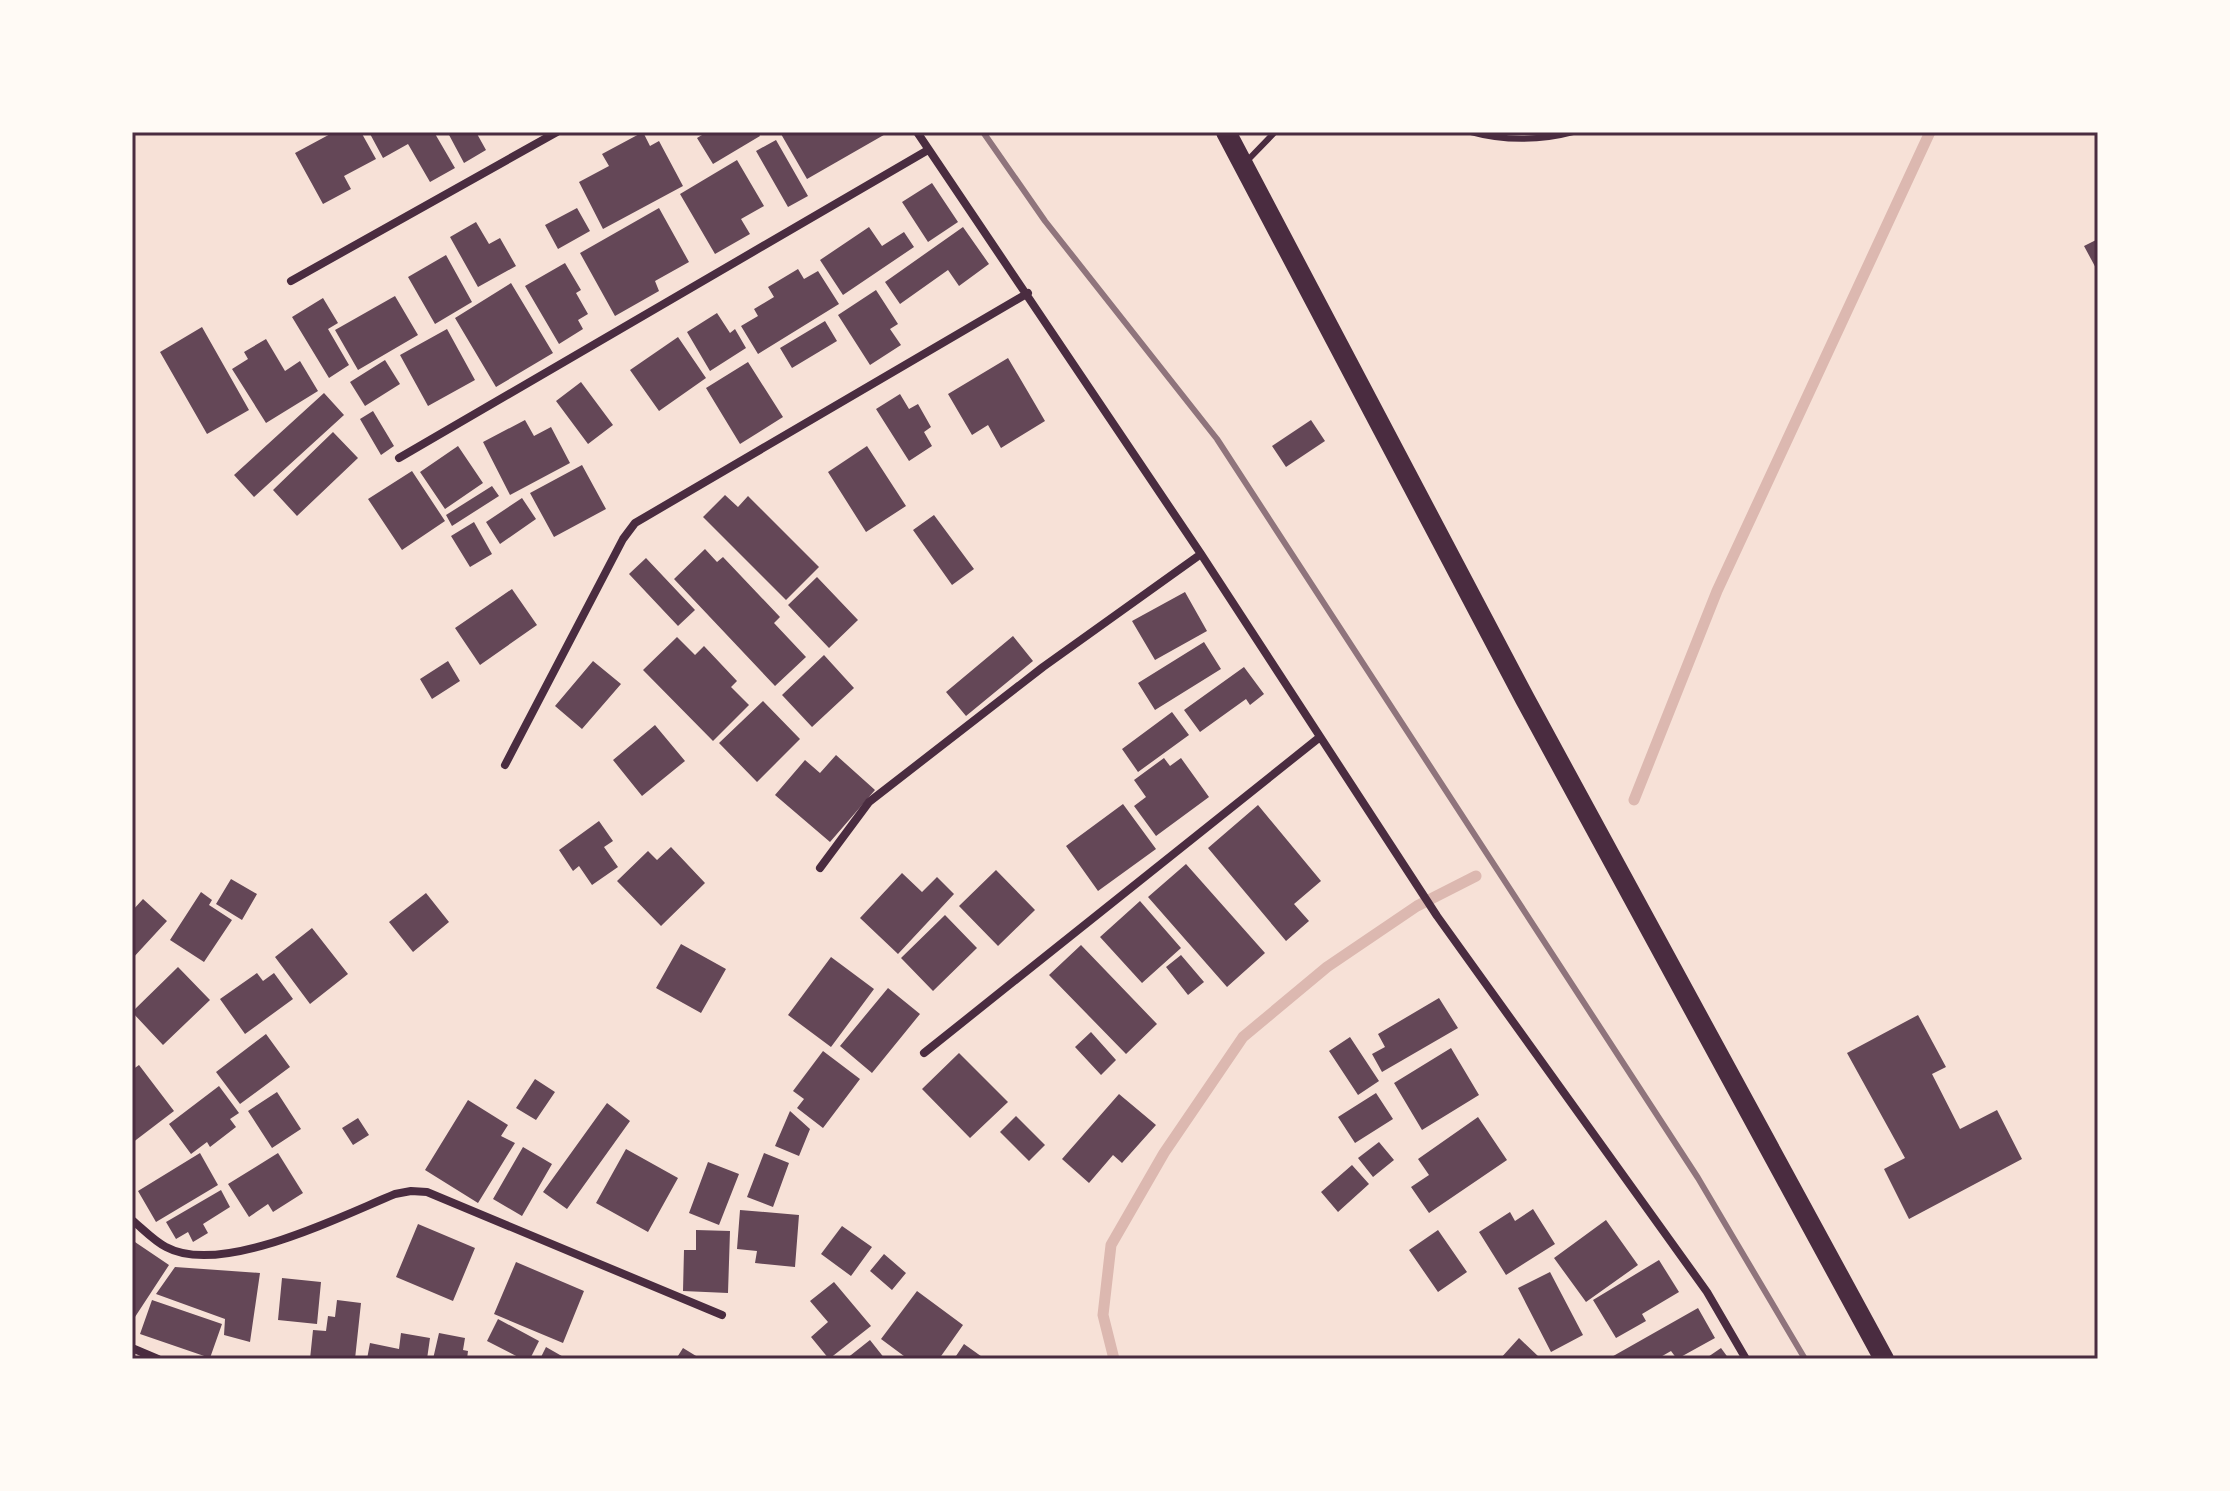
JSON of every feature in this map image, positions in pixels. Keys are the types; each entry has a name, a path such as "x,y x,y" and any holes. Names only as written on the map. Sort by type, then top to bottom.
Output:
{"main road":[{"path":"1226,132 1517,685 1884,1359"}],"street":[{"path":"291,281 557,132"},
{"path":"917,132 1028,293 1437,916 1707,1292 1746,1359"},
{"path":"399,458 928,150"},
{"path":"505,765 623,539 635,523 1028,293"},
{"path":"820,868 869,802 1043,667 1201,554"},
{"path":"924,1053 1320,737"},
{"path":"132,1220 165,1247 205,1255 247,1250 275,1242 395,1194 427,1192 722,1315"},
{"path":"132,1348 158,1359"}],"lane":[{"path":"1244,164 1275,132"},
{"path":"1471,132 1490,138 1551,138 1573,132"}],"building":[{"path":"334,132 361,132 376,159 344,176 351,189 323,204 295,153"},
{"path":"369,132 434,132 455,168 430,182 408,144 383,158"},
{"path":"476,132 486,150 464,163 448,133"},
{"path":"643,132 650,146 659,141 683,186 603,229 579,182 609,166 602,154"},
{"path":"707,132 758,132 760,136 713,164 697,138"},
{"path":"889,132 807,179 781,134"},
{"path":"776,140 808,196 788,207 756,151"},
{"path":"737,160 764,206 741,219 750,234 715,254 680,194"},
{"path":"932,183 958,222 928,242 902,202"},
{"path":"577,208 590,231 558,249 545,225"},
{"path":"659,208 689,262 655,281 659,291 615,316 580,253"},
{"path":"476,222 489,244 500,238 516,266 478,287 450,237"},
{"path":"869,227 882,246 904,232 914,247 843,295 820,260"},
{"path":"963,227 989,264 959,286 948,270 900,304 885,282"},
{"path":"2098,239 2098,272 2084,246"},
{"path":"446,255 472,302 435,324 408,277"},
{"path":"565,263 581,290 576,293 588,314 578,320 583,329 559,344 525,286"},
{"path":"798,269 804,279 818,271 839,304 758,354 741,326 758,316 754,309 774,297 768,287"},
{"path":"511,283 553,353 496,387 455,318"},
{"path":"876,290 898,324 890,329 901,345 870,365 838,315"},
{"path":"395,296 418,335 358,370 335,330"},
{"path":"323,298 338,323 328,329 349,365 329,378 292,317"},
{"path":"717,313 730,333 735,329 746,348 710,371 687,332"},
{"path":"825,321 837,341 792,368 780,348"},
{"path":"202,327 249,410 207,434 160,352"},
{"path":"447,329 475,380 428,406 400,355"},
{"path":"678,337 706,378 659,411 630,370"},
{"path":"266,339 285,371 300,361 318,391 266,423 232,369 248,359 244,352"},
{"path":"1008,358 1045,421 1001,448 988,425 972,435 948,394"},
{"path":"385,360 400,384 365,406 350,382"},
{"path":"748,362 783,417 740,444 706,388"},
{"path":"581,382 613,425 588,444 556,401"},
{"path":"324,393 344,415 254,497 234,475"},
{"path":"900,394 909,409 918,404 931,427 924,432 932,446 909,461 876,409"},
{"path":"373,411 394,446 381,455 360,419"},
{"path":"525,420 534,436 551,427 570,463 510,495 483,442"},
{"path":"1311,420 1325,441 1286,467 1272,446"},
{"path":"333,432 358,458 297,516 273,490"},
{"path":"458,446 483,483 445,509 420,472"},
{"path":"867,446 906,506 866,532 828,472"},
{"path":"582,465 606,509 554,537 530,493"},
{"path":"412,471 445,521 402,550 368,499"},
{"path":"492,486 499,496 452,526 446,515"},
{"path":"725,495 738,507 748,496 819,567 786,600 703,517"},
{"path":"522,498 536,519 500,544 486,522"},
{"path":"934,515 974,569 952,585 913,530"},
{"path":"474,522 492,554 470,567 451,536"},
{"path":"705,549 717,562 723,557 780,617 774,623 806,657 775,686 674,579"},
{"path":"646,558 695,610 678,626 629,574"},
{"path":"817,577 858,620 829,648 788,605"},
{"path":"512,589 537,625 480,665 455,628"},
{"path":"1185,592 1207,631 1155,660 1132,621"},
{"path":"1013,636 1033,661 966,716 946,692"},
{"path":"677,637 695,655 704,646 737,681 731,687 749,705 713,741 643,670"},
{"path":"1204,642 1221,669 1155,710 1138,683"},
{"path":"824,655 854,688 812,727 782,695"},
{"path":"448,661 460,681 432,699 420,679"},
{"path":"593,661 621,684 582,729 555,706"},
{"path":"1244,667 1264,694 1250,705 1246,699 1200,732 1184,710"},
{"path":"763,701 800,739 757,782 719,743"},
{"path":"1172,712 1189,735 1138,772 1122,749"},
{"path":"655,725 685,761 642,796 613,760"},
{"path":"836,755 875,790 830,842 775,795 805,760 820,773"},
{"path":"1164,758 1170,766 1181,758 1209,797 1156,836 1134,806 1146,797 1134,780"},
{"path":"1123,804 1156,849 1098,891 1066,846"},
{"path":"1258,805 1321,881 1294,904 1309,921 1286,941 1208,848"},
{"path":"599,821 613,841 604,847 618,867 592,885 579,866 573,871 559,850"},
{"path":"671,847 705,883 661,926 617,881 648,851 657,860"},
{"path":"1186,864 1265,953 1227,987 1148,897"},
{"path":"996,870 1035,910 998,946 959,906"},
{"path":"902,873 922,892 937,877 954,894 898,954 860,918"},
{"path":"231,879 257,894 242,920 216,904"},
{"path":"201,892 212,900 209,905 232,920 204,962 170,940"},
{"path":"426,893 449,922 413,952 389,922"},
{"path":"143,899 167,921 132,959 132,911"},
{"path":"1140,901 1181,948 1142,983 1100,937"},
{"path":"945,915 977,948 933,991 901,958"},
{"path":"312,928 348,974 310,1004 275,957"},
{"path":"681,944 726,969 701,1013 656,988"},
{"path":"1081,945 1157,1024 1126,1054 1049,975"},
{"path":"1181,955 1204,982 1188,995 1166,967"},
{"path":"831,957 874,989 831,1047 788,1015"},
{"path":"178,967 210,1000 163,1045 132,1012"},
{"path":"257,973 263,981 274,973 293,999 245,1034 220,999"},
{"path":"888,988 920,1014 872,1073 840,1046"},
{"path":"1439,998 1458,1028 1382,1072 1372,1054 1385,1047 1378,1034"},
{"path":"1918,1015 1946,1067 1932,1074 1960,1129 1997,1110 2022,1159 1909,1219 1884,1169 1905,1158 1847,1053"},
{"path":"1091,1032 1116,1060 1101,1075 1075,1047"},
{"path":"266,1034 290,1067 240,1104 216,1072"},
{"path":"1350,1037 1379,1081 1358,1095 1329,1051"},
{"path":"1451,1048 1479,1095 1422,1130 1394,1083"},
{"path":"823,1051 860,1079 823,1128 797,1108 804,1099 793,1091"},
{"path":"959,1053 1008,1102 970,1138 922,1089"},
{"path":"139,1065 174,1111 132,1143 132,1070"},
{"path":"535,1079 555,1092 536,1120 516,1108"},
{"path":"219,1086 239,1113 230,1119 236,1127 210,1147 207,1142 191,1154 169,1124"},
{"path":"277,1092 301,1129 272,1148 248,1111"},
{"path":"1376,1093 1393,1119 1355,1143 1338,1117"},
{"path":"1119,1094 1156,1125 1122,1163 1113,1155 1089,1183 1062,1159"},
{"path":"468,1100 508,1125 501,1136 515,1143 478,1203 425,1170"},
{"path":"607,1103 630,1121 567,1209 543,1192"},
{"path":"790,1111 810,1129 799,1156 775,1146"},
{"path":"1016,1116 1045,1145 1029,1161 1000,1132"},
{"path":"1478,1117 1507,1160 1429,1213 1411,1187 1429,1175 1418,1159"},
{"path":"358,1118 369,1135 353,1145 342,1128"},
{"path":"1379,1142 1394,1160 1373,1177 1358,1158"},
{"path":"523,1147 552,1164 522,1216 493,1199"},
{"path":"626,1149 678,1178 648,1232 596,1203"},
{"path":"200,1153 218,1185 156,1222 138,1191"},
{"path":"278,1153 303,1193 273,1212 268,1204 249,1217 228,1184"},
{"path":"764,1153 789,1163 773,1207 747,1197"},
{"path":"708,1162 739,1174 719,1225 689,1213"},
{"path":"1352,1165 1369,1184 1338,1212 1321,1192"},
{"path":"221,1190 230,1207 203,1224 208,1233 193,1242 188,1232 176,1239 166,1222"},
{"path":"1533,1209 1555,1244 1506,1275 1479,1232 1510,1212 1515,1221"},
{"path":"740,1210 799,1215 795,1267 755,1263 757,1251 737,1249"},
{"path":"1606,1220 1638,1265 1586,1302 1554,1258"},
{"path":"418,1224 475,1248 453,1301 396,1277"},
{"path":"842,1226 872,1247 851,1276 821,1254"},
{"path":"696,1230 730,1231 728,1293 683,1291 684,1250 696,1250"},
{"path":"1438,1230 1467,1272 1438,1292 1409,1250"},
{"path":"132,1240 169,1265 135,1317 132,1315"},
{"path":"884,1254 906,1273 892,1290 870,1271"},
{"path":"1659,1260 1679,1292 1642,1314 1646,1321 1616,1338 1593,1300"},
{"path":"516,1262 584,1291 563,1343 494,1314"},
{"path":"175,1267 260,1273 250,1342 224,1335 225,1319 156,1294"},
{"path":"1550,1272 1583,1335 1551,1352 1518,1288"},
{"path":"282,1278 321,1282 317,1324 278,1320"},
{"path":"834,1282 871,1326 829,1359 811,1337 828,1322 810,1301"},
{"path":"917,1291 963,1325 939,1359 908,1359 881,1339"},
{"path":"152,1300 222,1324 210,1358 140,1334"},
{"path":"337,1300 361,1303 355,1359 310,1359 313,1330 326,1331 328,1316 335,1317"},
{"path":"1698,1308 1715,1338 1677,1359 1671,1351 1657,1359 1608,1359"},
{"path":"498,1319 539,1341 530,1359 522,1359 487,1341"},
{"path":"401,1333 430,1338 427,1359 367,1359 370,1343 399,1349"},
{"path":"439,1333 465,1338 463,1350 468,1351 467,1359 433,1359"},
{"path":"1519,1338 1539,1357 1500,1359"},
{"path":"870,1340 885,1359 846,1359"},
{"path":"964,1344 985,1359 954,1359"},
{"path":"546,1347 567,1359 540,1359"},
{"path":"683,1348 701,1359 676,1359"},
{"path":"1721,1348 1729,1359 1705,1359"}],"waterway":[{"path":"1634,800 1717,591 1930,132"},
{"path":"1114,1359 1103,1315 1111,1245 1164,1153 1243,1037 1327,967 1417,906 1476,876"}],"railway":[{"path":"983,132 1045,221 1217,439 1698,1178 1805,1359"}]}
